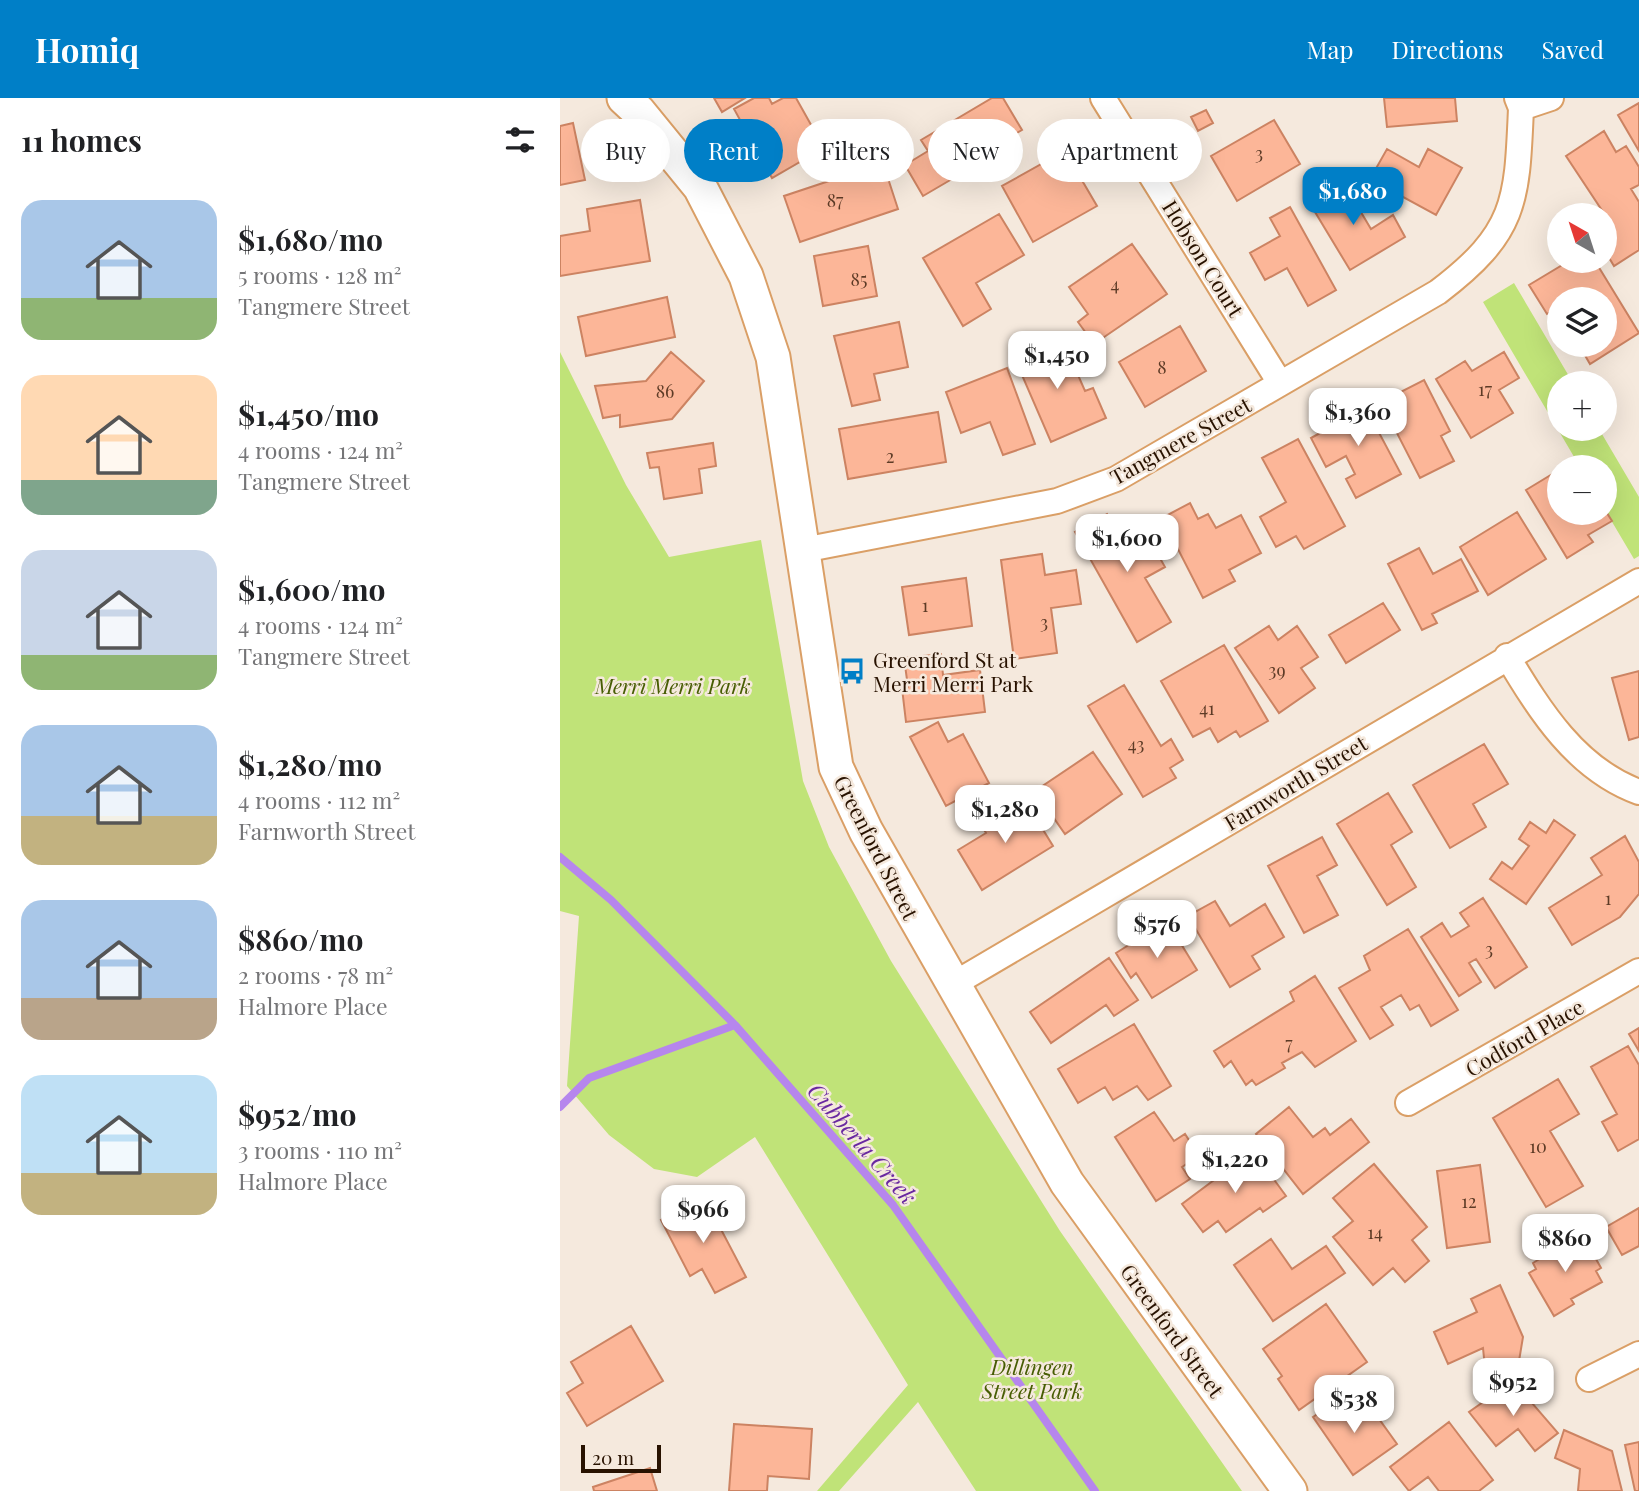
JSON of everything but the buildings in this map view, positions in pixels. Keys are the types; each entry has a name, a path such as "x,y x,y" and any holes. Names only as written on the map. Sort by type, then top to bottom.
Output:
{"street":[{"name":"Greenford Street","path":"624,98 638,111 700,187 746,276 773,357 836,767 866,831 952,985 1068,1182 1290,1491"},
{"name":"Hobson Court","path":"1103,98 1280,383"},
{"path":"1519,103 1551,98"},
{"name":"Tangmere Street","path":"803,550 1057,501 1116,479 1438,292 1473,265 1510,211 1518,179 1519,103"},
{"name":"Farnworth Street","path":"952,985 1507,656 1639,581"},
{"path":"1507,656 1543,716 1581,756 1627,788 1639,792"},
{"name":"Codford Place","path":"1408,1103 1639,971"},
{"path":"1589,1379 1639,1354"}],"green space":[{"path":"1514,283 1547,339 1547,357 1558,357 1566,371 1547,371 1547,411 1483,302"},
{"name":"Dillingen Street Park","path":"560,352 626,485 669,557 761,540 803,781 829,847 891,961 1060,1231 1242,1491 976,1491 918,1402 839,1491 817,1491 908,1385 755,1137 697,1177 654,1169 609,1135 567,1086 579,916 560,911"},
{"path":"1565,441 1606,441 1614,455 1573,455"},
{"path":"1617,460 1639,497 1639,556 1634,559 1614,525 1617,525"}],"waterway":[{"name":"Cubberla Creek","path":"560,857 611,900 735,1025 893,1205 1095,1491"},
{"path":"560,1107 589,1078 735,1025"}],"place":[{"name":"Greenford St at Merri Merri Park","path":"852,671"}],"park label":[{"name":"Merri Merri Park","path":"673,685"}]}
